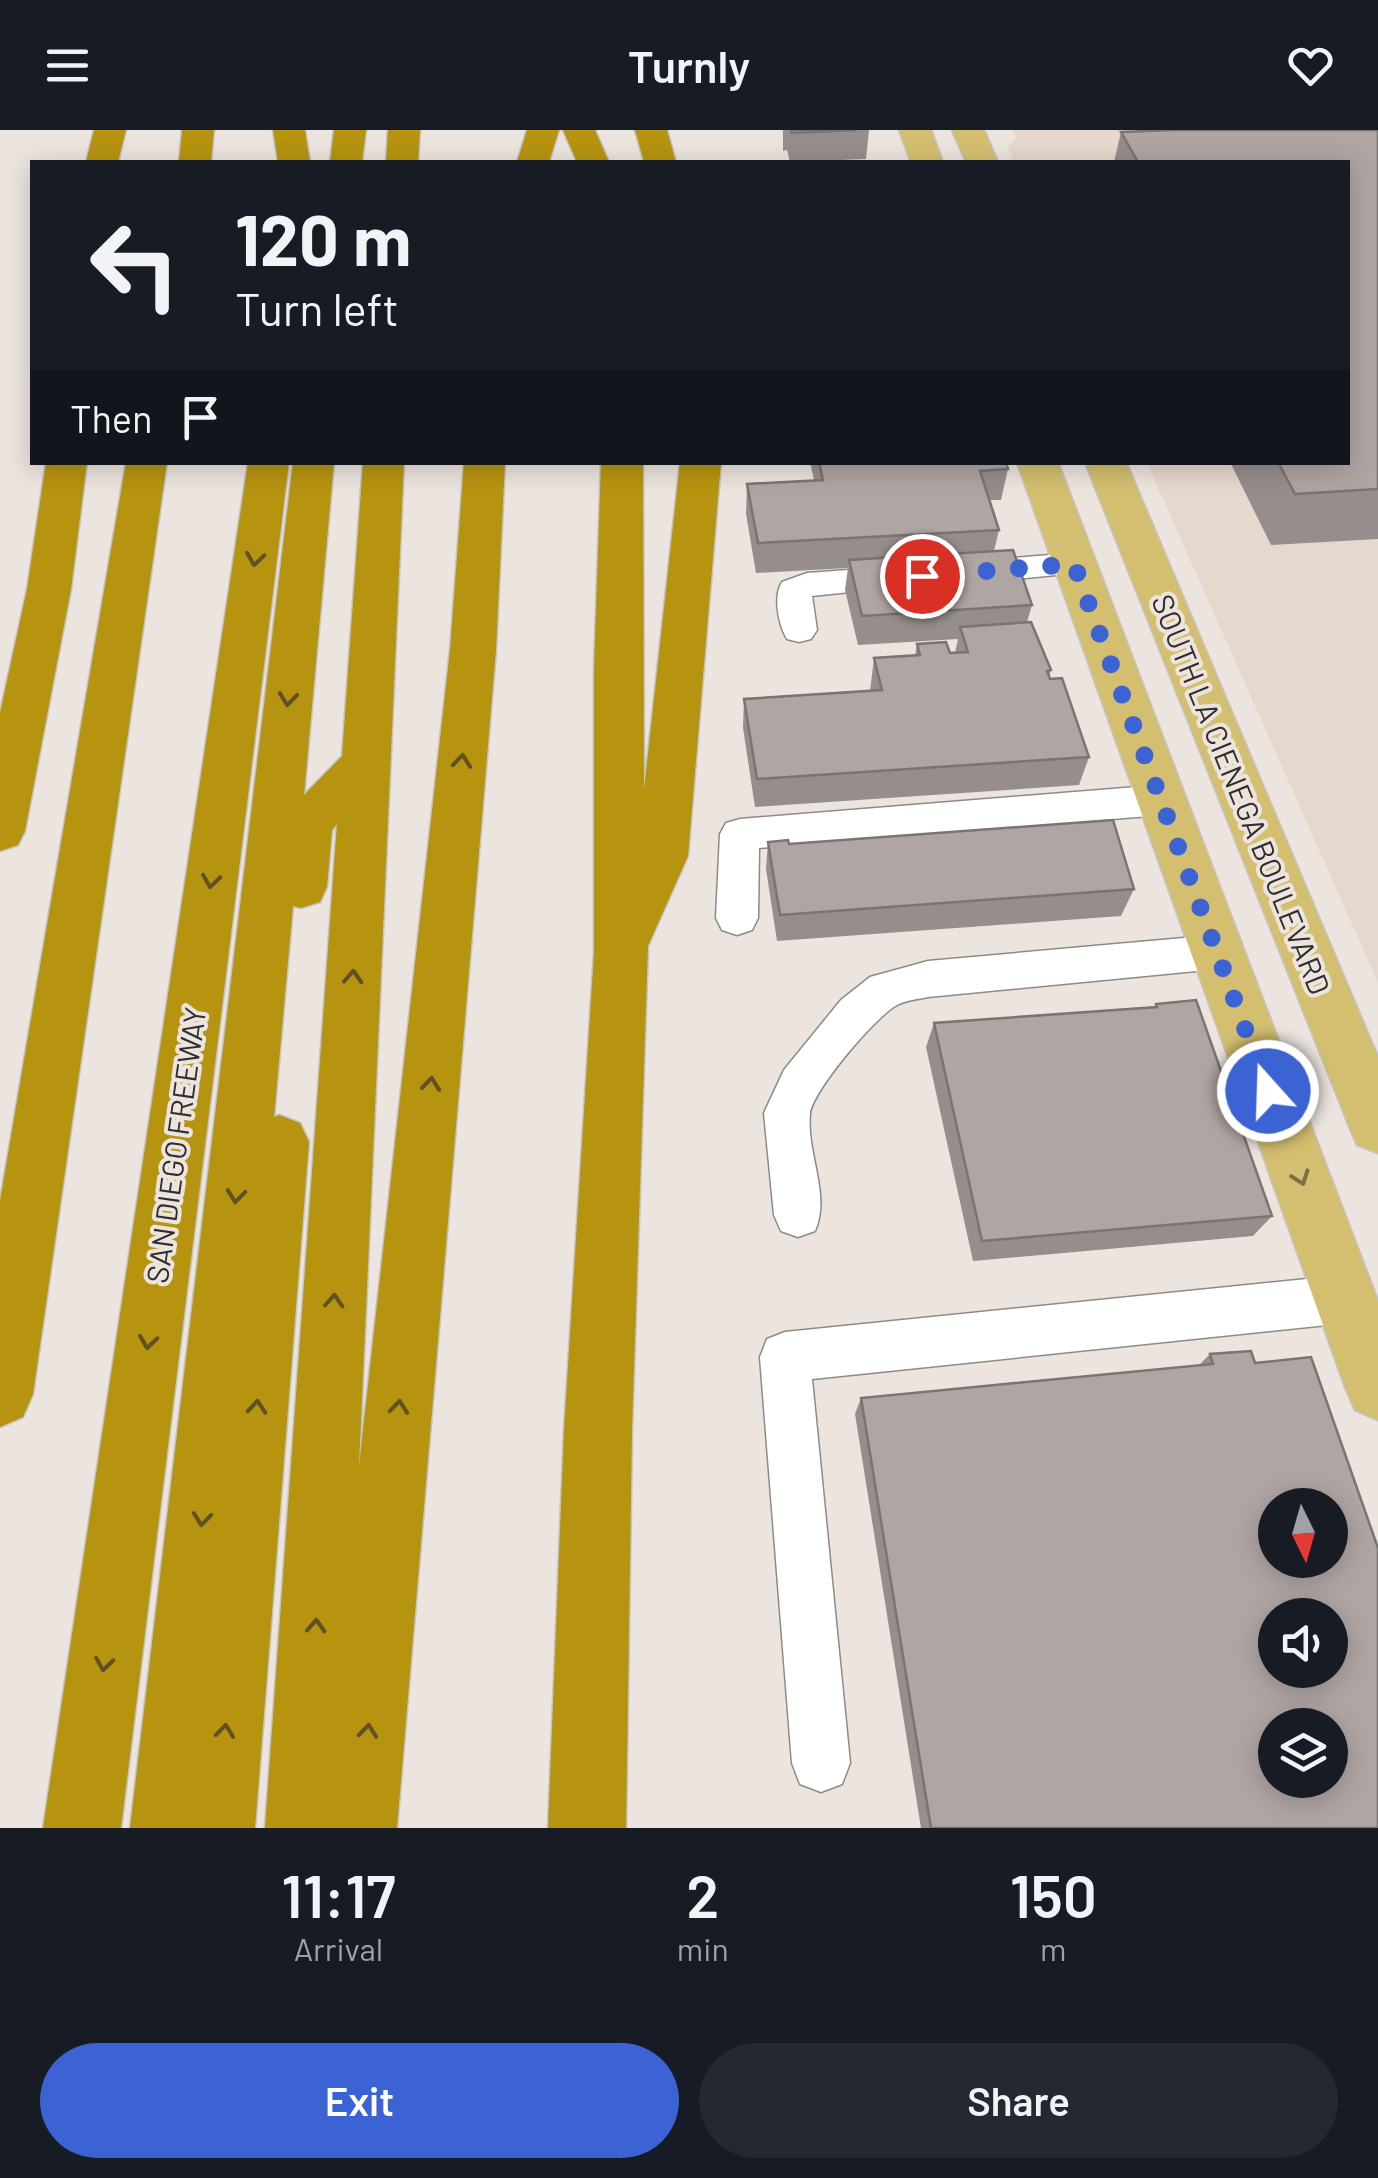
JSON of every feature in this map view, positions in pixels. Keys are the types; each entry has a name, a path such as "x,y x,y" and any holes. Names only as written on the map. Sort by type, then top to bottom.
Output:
{"highway":[{"path":"194,160 198,130"},
{"path":"288,130 294,160"},
{"path":"310,160 314,130"},
{"path":"346,160 350,130"},
{"path":"402,160 404,130"},
{"path":"515,160 519,130"},
{"path":"534,160 543,130"},
{"path":"579,130 592,160"},
{"path":"651,130 659,160"},
{"path":"684,130 686,160"},
{"path":"0,831 49,590 67,465"},
{"path":"0,1394 147,465"},
{"name":"SAN DIEGO FREEWAY","path":"82,1828 268,465"},
{"path":"169,1828 314,465"},
{"path":"304,1828 384,465"},
{"path":"358,1828 473,650 485,465"},
{"path":"587,1828 598,1430 622,952 617,669 622,465"},
{"path":"622,952 662,856 700,465"},
{"path":"216,1828 308,822 365,764"}],"main road":[{"path":"914,130 926,160"},
{"path":"968,130 981,160"},
{"path":"1038,465 1378,1387"},
{"name":"SOUTH LA CIENEGA BOULEVARD","path":"1106,465 1378,1126"}],"lane":[{"path":"800,630 794,590 807,585 1074,564"},
{"path":"736,918 740,834 1161,800"},
{"path":"798,1215 788,1113 800,1084 856,1013 885,990 928,979 1217,952"},
{"path":"821,1763 785,1357 1346,1299"}],"shaded area":[{"path":"1013,130 1378,130 1378,983 1148,465 1350,465 1350,160 1013,160 1008,148 1016,138"}],"building":[{"path":"791,130 857,130 792,133"},
{"path":"1378,130 1378,489 1295,494 1280,465 1350,465 1350,160 1137,160 1121,132"},
{"path":"820,465 1007,465 1008,469 980,471 999,530 758,543 747,484 823,480"},
{"path":"1013,550 1032,605 862,616 849,560"},
{"path":"1031,622 1051,670 1047,671 1050,679 1062,678 1089,757 757,779 744,699 882,690 874,658 920,655 917,644 946,642 950,653 968,652 960,627"},
{"path":"1113,820 1134,889 780,915 768,842 788,840 789,844"},
{"path":"1196,1000 1272,1216 982,1241 934,1023 1157,1007 1156,1004"},
{"path":"1251,1351 1255,1363 1311,1357 1378,1548 1378,1828 931,1828 861,1398 1213,1364 1210,1354"}],"route":[{"path":"922,576 1074,564 1268,1091"}]}
